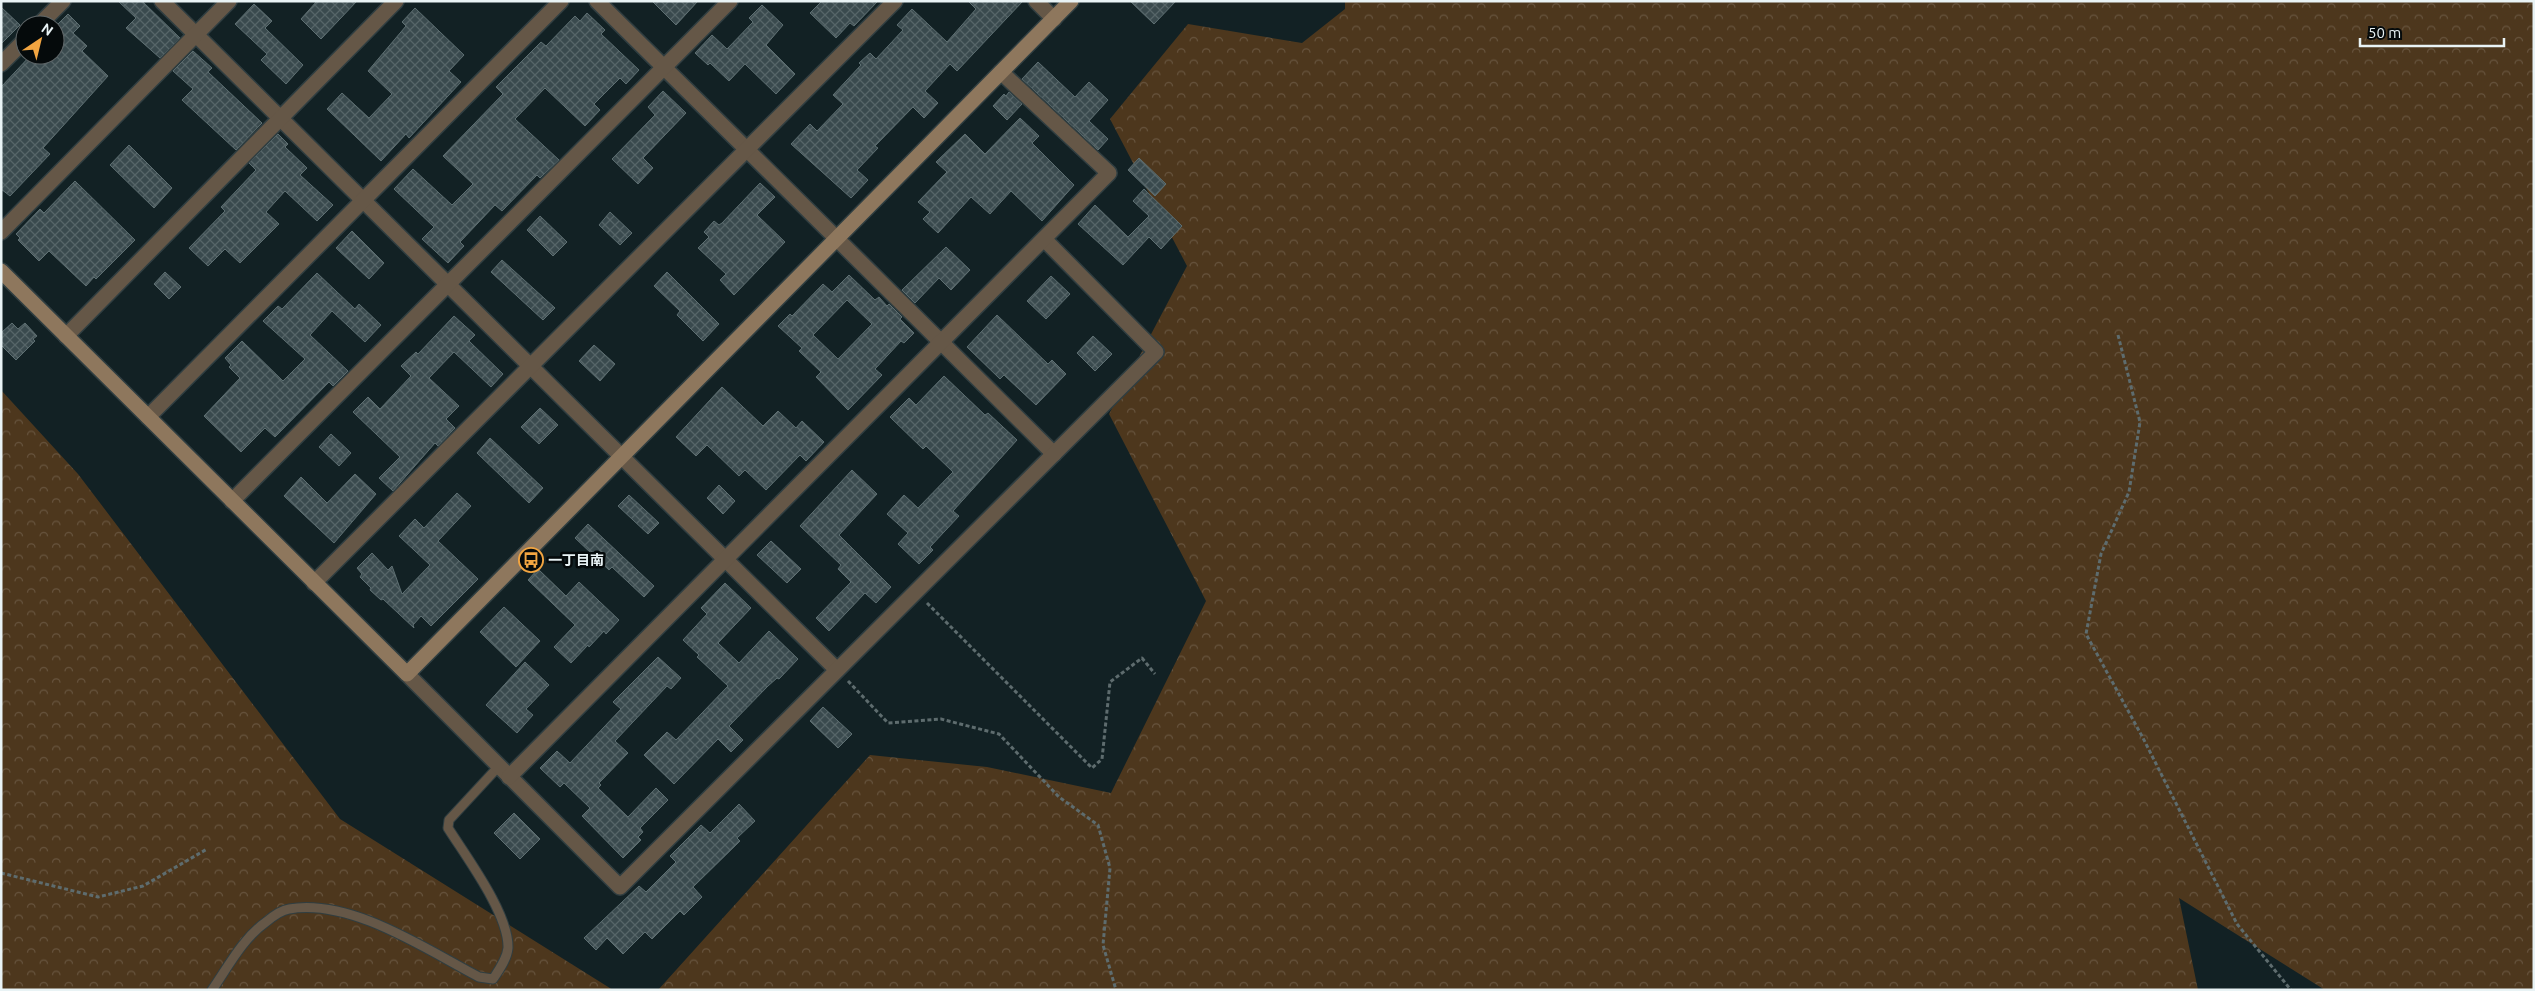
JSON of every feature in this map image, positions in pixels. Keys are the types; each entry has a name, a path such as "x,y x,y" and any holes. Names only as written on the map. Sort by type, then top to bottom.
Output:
{"street":[{"path":"49,15 63,1"},
{"path":"162,1 837,670"},
{"path":"1,232 229,1"},
{"path":"66,336 396,1"},
{"path":"148,417 561,1"},
{"path":"598,1 1054,454"},
{"path":"232,501 730,1"},
{"path":"314,583 895,1"},
{"path":"1036,1 1054,19"},
{"path":"407,674 1071,1"},
{"path":"1,64 15,50"},
{"path":"504,772 725,559 1109,173 1001,72"},
{"path":"1,272 620,887 1156,352 1044,239"}],"lane":[{"path":"212,990 245,943 265,922 288,909 318,908 369,919 479,977 493,979 502,965 508,948 502,917 448,828 449,820 504,772"}],"path":[{"path":"2118,334 2140,422 2129,492 2101,554 2086,634 2143,738 2237,924 2291,990"},
{"path":"916,592 1092,768 1102,759 1110,682 1142,658 1155,674"},
{"path":"837,670 888,723 941,719 999,734 1059,797 1098,825 1110,868 1103,945 1116,990"},
{"path":"1,873 98,897 143,886 207,849"}],"green space":[{"path":"1345,1 2534,1 2534,990 2325,990 2179,898 2198,990 658,990 870,755 987,767 1111,793 1206,601 1109,414 1187,266 1110,119 1188,24 1302,43 1345,9"},
{"path":"1,390 78,474 340,819 613,990 1,990"}],"building":[{"path":"118,1 142,1 180,38 160,58 126,28 136,18"},
{"path":"317,1 357,1 321,39 301,19"},
{"path":"652,1 698,1 676,25"},
{"path":"822,1 878,1 854,26 850,23 836,38 810,13"},
{"path":"968,1 1023,1 957,71 950,64 925,91 938,103 924,118 913,107 875,146 878,148 857,170 868,180 851,198 791,144 810,124 817,131 843,104 833,95 861,65 859,63 870,53 876,59 903,30 897,25 912,9 947,42 976,9"},
{"path":"1130,1 1176,1 1154,24"},
{"path":"254,4 272,21 265,28 303,65 286,84 261,60 267,54 235,24"},
{"path":"762,5 783,25 766,45 795,74 776,94 745,64 729,81 710,63 708,65 695,53 712,35 727,49 753,22 749,18"},
{"path":"1,7 15,20 15,30 1,44"},
{"path":"415,8 464,55 449,71 461,82 409,138 406,134 381,161 327,109 342,93 369,118 392,94 368,71 406,26 402,22"},
{"path":"587,13 605,30 601,34 639,70 626,84 620,78 594,104 600,110 585,126 545,88 515,119 559,160 540,178 537,175 502,211 495,205 460,242 464,246 448,263 422,239 434,227 394,189 413,169 452,205 473,184 443,156 503,94 496,87 541,42 546,46 575,16 580,21"},
{"path":"68,14 80,26 73,33 87,46 82,51 108,76 43,148 50,154 10,196 1,189 1,87 22,65 65,65 65,17"},
{"path":"193,51 212,68 208,72 262,123 236,150 182,100 193,89 173,71"},
{"path":"1038,62 1075,97 1089,82 1108,100 1089,121 1108,139 1098,150 1022,79"},
{"path":"663,91 686,113 643,158 653,168 638,184 612,159 655,115 648,107"},
{"path":"1009,92 1022,104 1007,120 993,106 1004,94 1006,96"},
{"path":"1020,118 1039,136 1032,143 1074,185 1042,221 1011,191 990,214 971,197 938,233 923,219 930,212 918,202 947,172 936,162 965,134 985,154"},
{"path":"278,134 288,144 285,147 307,168 300,175 333,205 317,221 285,191 266,212 279,224 240,263 225,249 208,266 189,248 225,211 221,207 256,170 249,163"},
{"path":"129,145 172,188 154,208 110,165"},
{"path":"1139,158 1166,184 1155,196 1128,170"},
{"path":"75,181 135,240 96,279 94,277 86,286 49,251 39,261 18,240 20,238 16,234 40,209 44,213"},
{"path":"760,183 775,197 757,215 785,242 734,295 720,280 726,274 698,248 709,237 704,232 714,221 719,225 722,223"},
{"path":"1144,189 1182,226 1161,249 1149,237 1123,265 1078,224 1095,205 1128,237 1149,216 1133,201"},
{"path":"610,212 632,233 620,245 599,225"},
{"path":"540,216 567,242 553,256 527,230"},
{"path":"352,231 384,263 369,279 336,248"},
{"path":"946,247 970,270 951,290 939,278 915,303 902,290"},
{"path":"502,260 555,308 543,320 491,272"},
{"path":"165,272 181,287 169,299 154,284"},
{"path":"667,272 719,324 703,341 677,315 680,311 654,286"},
{"path":"317,273 355,309 359,304 381,325 365,342 332,311 310,335 348,371 333,386 329,382 275,437 265,428 241,452 204,416 240,378 229,367 231,365 225,358 242,341 283,381 305,359 263,321 278,306 282,309"},
{"path":"849,275 875,300 879,297 887,306 889,304 914,333 904,343 901,341 875,369 882,375 848,410 816,377 821,372 799,351 802,348 778,326 790,314 792,316 823,284 832,292","holes":["847,300 872,324 838,359 813,335"]},
{"path":"1051,276 1070,294 1046,319 1027,301"},
{"path":"997,315 1048,364 1052,360 1066,374 1036,405 1004,375 1000,379 967,347"},
{"path":"454,316 475,335 469,341 503,374 491,387 454,352 429,378 459,406 446,419 455,428 438,446 435,443 393,491 379,478 400,457 353,412 368,397 380,409 411,376 401,366 416,352 418,354"},
{"path":"12,323 18,329 25,323 37,336 33,339 35,341 16,360 1,345 1,333"},
{"path":"1093,336 1112,354 1095,371 1077,353"},
{"path":"594,345 615,364 600,381 579,361"},
{"path":"944,376 985,415 988,413 1017,440 953,511 959,516 930,547 933,550 919,564 898,544 908,533 887,514 904,495 918,508 953,472 926,446 923,449 890,417 909,398 916,405"},
{"path":"722,387 763,426 778,411 796,428 802,421 824,442 806,461 800,455 766,490 745,470 739,476 707,445 696,456 676,437"},
{"path":"540,408 558,425 539,444 521,427"},
{"path":"331,434 351,453 339,466 319,447"},
{"path":"490,438 543,488 529,503 477,453"},
{"path":"852,470 877,494 839,535 891,587 876,603 865,593 829,631 816,618 851,582 838,569 841,565 800,526"},
{"path":"355,474 376,494 334,543 284,496 301,477 327,503"},
{"path":"719,485 735,501 723,514 707,498"},
{"path":"457,493 471,506 438,541 478,579 431,626 421,616 413,625 414,628 383,599 381,600 370,590 371,588 360,577 362,574 357,568 372,553 388,570 392,566 402,594 430,565 399,536 415,519 424,528"},
{"path":"629,495 659,523 648,534 618,506"},
{"path":"588,524 654,586 644,597 612,567 609,570 575,538"},
{"path":"771,541 801,569 787,583 757,555"},
{"path":"538,569 566,596 579,582 619,620 606,634 604,631 589,647 588,645 571,663 554,647 575,625 528,580"},
{"path":"725,583 751,608 718,643 739,663 769,631 798,659 779,679 777,678 768,686 729,726 743,740 731,752 718,739 674,784 644,755 667,732 676,740 728,686 697,657 699,655 683,640 707,614 701,608"},
{"path":"504,607 540,641 516,667 480,632"},
{"path":"658,657 681,678 671,689 667,686 615,741 628,753 599,783 601,785 598,788 628,817 656,788 668,800 640,828 643,832 638,837 641,840 623,858 582,816 590,808 564,783 560,787 540,768 557,751 570,763 621,709 613,702"},
{"path":"525,662 549,685 526,709 533,715 517,733 486,705"},
{"path":"823,707 852,734 838,748 810,721"},
{"path":"739,804 755,821 737,838 740,841 693,887 702,897 684,915 680,911 652,939 645,932 623,954 607,938 596,950 584,938 639,886 646,892 676,862 670,856 701,825 710,833"},
{"path":"514,813 540,839 520,859 494,833"}],"place":[{"name":"一丁目南","path":"531,560"}]}
